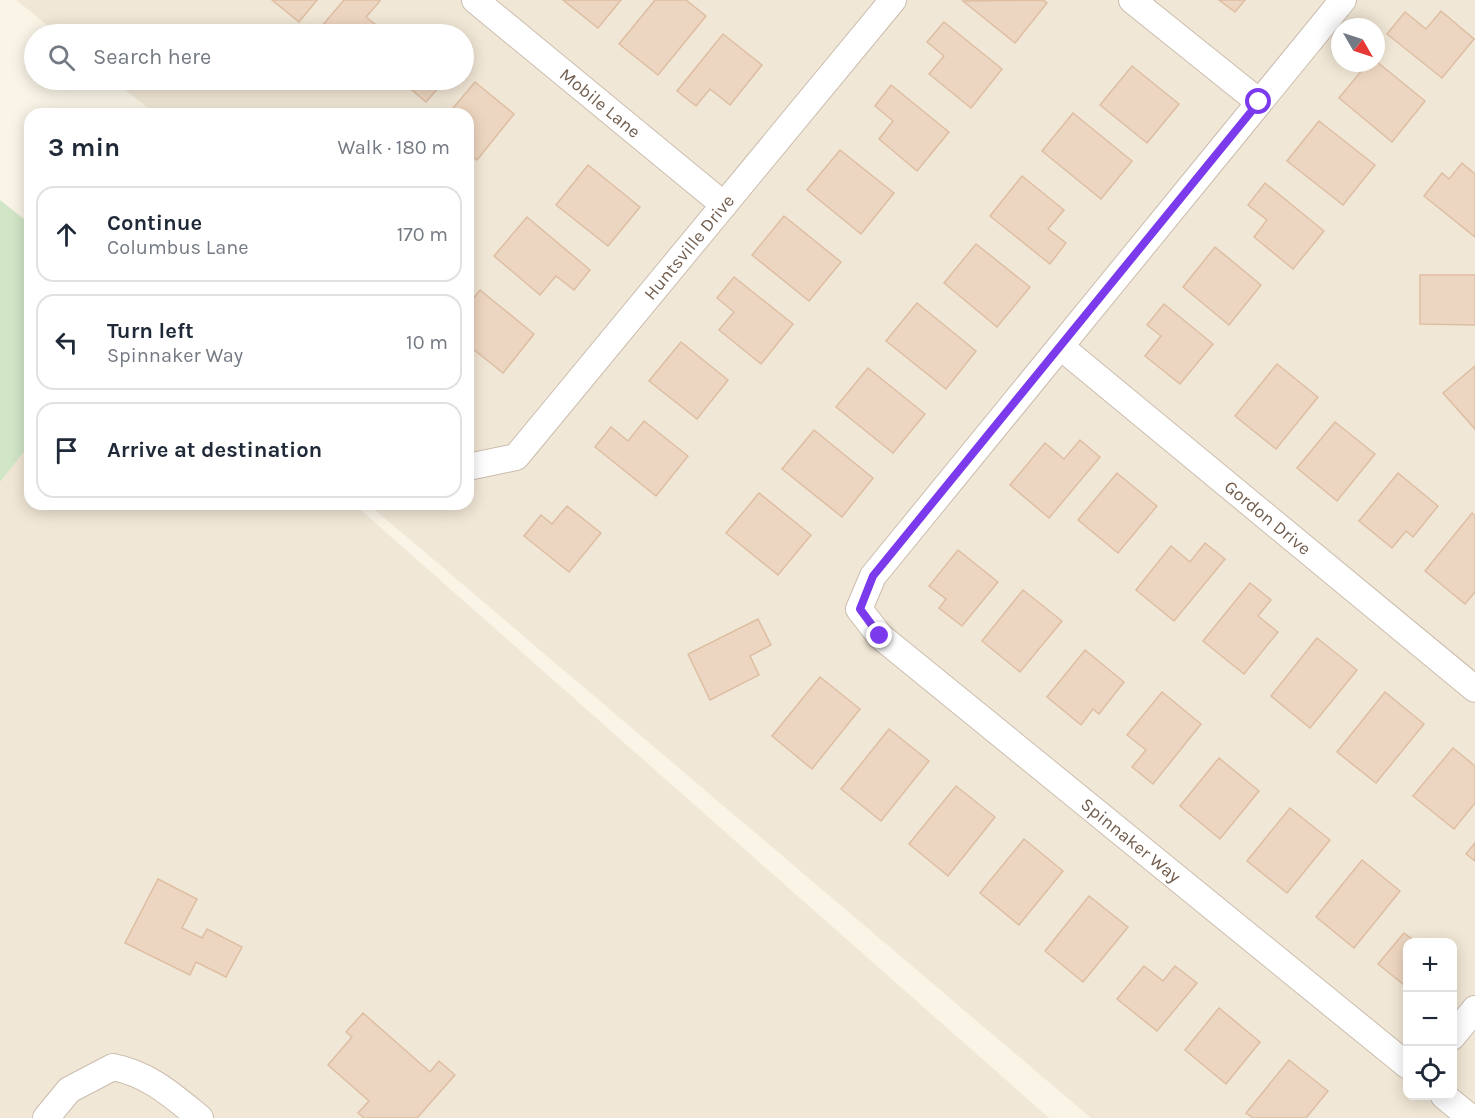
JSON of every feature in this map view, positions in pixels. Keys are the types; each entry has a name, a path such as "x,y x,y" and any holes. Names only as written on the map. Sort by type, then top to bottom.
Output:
{"street":[{"name":"Mobile Lane","path":"475,0 724,205"},
{"name":"Huntsville Drive","path":"474,466 516,457 893,0"},
{"path":"1132,0 1259,102"},
{"path":"1060,347 1343,0"},
{"name":"Spinnaker Way","path":"1060,347 873,576 860,609 880,636 1403,1063"},
{"name":"Gordon Drive","path":"1060,347 1475,689"},
{"path":"1457,1031 1475,1009"},
{"path":"46,1118 69,1090 113,1066 131,1071 160,1085 200,1118"},
{"path":"1450,1100 1471,1118"}],"shaded area":[{"path":"16,0 1475,0 1475,1118 1091,1118 375,510 474,510 474,108 148,108 125,90 474,90 474,24 46,24"},
{"path":"24,452 24,510 361,510 1049,1118 0,1118 0,482"}],"green space":[{"path":"0,200 24,219 24,452 0,482"}],"building":[{"path":"272,0 317,0 299,22"},
{"path":"344,0 380,1 366,17 375,24 324,24"},
{"path":"563,0 621,0 598,28"},
{"path":"655,0 686,0 706,16 658,75 619,44"},
{"path":"1043,0 1047,3 1015,43 963,1"},
{"path":"1219,0 1245,0 1235,12"},
{"path":"1441,11 1474,39 1442,78 1387,34 1405,12 1426,29"},
{"path":"944,22 1002,69 971,108 929,74 944,56 927,42"},
{"path":"723,34 762,65 730,105 710,89 696,106 677,91"},
{"path":"1132,66 1179,104 1147,143 1100,105"},
{"path":"1385,68 1425,101 1392,142 1339,98 1361,72 1385,72"},
{"path":"474,83 514,114 477,160 474,158 474,108 453,108 468,90 474,90"},
{"path":"891,85 949,132 917,171 879,139 893,121 875,106"},
{"path":"412,90 436,90 426,102"},
{"path":"1073,113 1132,161 1101,199 1042,151"},
{"path":"1319,121 1375,165 1343,205 1287,161"},
{"path":"840,150 894,193 861,234 807,190"},
{"path":"1462,163 1475,174 1475,237 1424,196 1442,173 1449,179"},
{"path":"588,165 640,207 608,246 556,205"},
{"path":"1022,176 1064,210 1048,229 1066,243 1050,264 990,216"},
{"path":"1265,183 1324,231 1293,269 1254,237 1267,220 1248,205"},
{"path":"784,216 841,262 809,301 752,255"},
{"path":"527,217 590,270 574,290 556,276 540,295 494,256"},
{"path":"976,244 1030,287 997,327 944,283"},
{"path":"1215,247 1261,285 1229,325 1183,287"},
{"path":"1420,275 1475,275 1475,325 1420,324"},
{"path":"734,277 793,324 761,364 719,330 734,312 717,298"},
{"path":"480,290 534,334 503,373 474,350 474,298"},
{"path":"917,303 976,351 946,389 886,341"},
{"path":"1164,304 1213,344 1180,384 1145,356 1161,336 1147,325"},
{"path":"681,342 728,380 697,419 649,381"},
{"path":"1277,364 1318,397 1276,449 1235,416"},
{"path":"1475,366 1475,429 1443,393"},
{"path":"868,368 925,414 893,453 836,407"},
{"path":"644,421 688,456 656,496 595,447 611,427 628,441"},
{"path":"1335,422 1375,454 1337,501 1297,468"},
{"path":"814,430 873,478 842,517 782,469"},
{"path":"1080,440 1100,457 1049,518 1010,485 1045,443 1064,459"},
{"path":"1117,473 1157,506 1118,553 1078,520"},
{"path":"1398,473 1438,506 1413,537 1406,531 1392,548 1359,521"},
{"path":"759,493 811,535 778,575 726,533"},
{"path":"567,506 601,533 569,572 524,536 541,515 552,524"},
{"path":"1472,513 1475,516 1475,592 1465,604 1425,571"},
{"path":"1205,543 1225,559 1174,621 1136,590 1171,546 1190,562"},
{"path":"958,550 998,582 962,626 939,608 946,599 929,586"},
{"path":"1250,583 1271,600 1258,616 1278,632 1244,674 1203,641"},
{"path":"1023,590 1062,621 1020,672 982,641"},
{"path":"758,619 771,645 750,656 759,675 710,700 688,654"},
{"path":"1317,638 1357,670 1310,728 1271,696"},
{"path":"1085,650 1124,682 1099,714 1093,709 1081,725 1047,697"},
{"path":"820,677 860,709 812,769 772,736"},
{"path":"1162,692 1201,724 1153,784 1132,767 1146,750 1127,735"},
{"path":"1385,692 1424,724 1376,783 1337,752"},
{"path":"889,729 929,761 881,821 841,789"},
{"path":"1453,748 1475,766 1475,803 1454,829 1413,796"},
{"path":"1219,758 1259,791 1220,839 1180,806"},
{"path":"956,786 995,817 948,876 909,844"},
{"path":"1290,808 1330,840 1287,893 1247,861"},
{"path":"1024,839 1063,871 1019,925 980,893"},
{"path":"1475,843 1475,861 1466,854"},
{"path":"1362,860 1400,891 1354,948 1316,917"},
{"path":"158,879 197,899 182,928 202,938 207,929 242,947 226,977 196,962 190,975 125,943"},
{"path":"1089,896 1128,927 1083,982 1045,951"},
{"path":"1404,933 1411,938 1403,938 1403,984 1378,964"},
{"path":"1144,966 1163,981 1175,966 1197,983 1157,1031 1117,999"},
{"path":"1219,1008 1260,1042 1226,1084 1185,1050"},
{"path":"363,1013 430,1072 439,1061 455,1075 417,1118 364,1118 358,1113 369,1101 328,1065 352,1037 346,1032"},
{"path":"1289,1060 1328,1091 1306,1118 1253,1118 1246,1113"}],"route":[{"path":"880,636 860,609 873,576 1259,102"}]}
